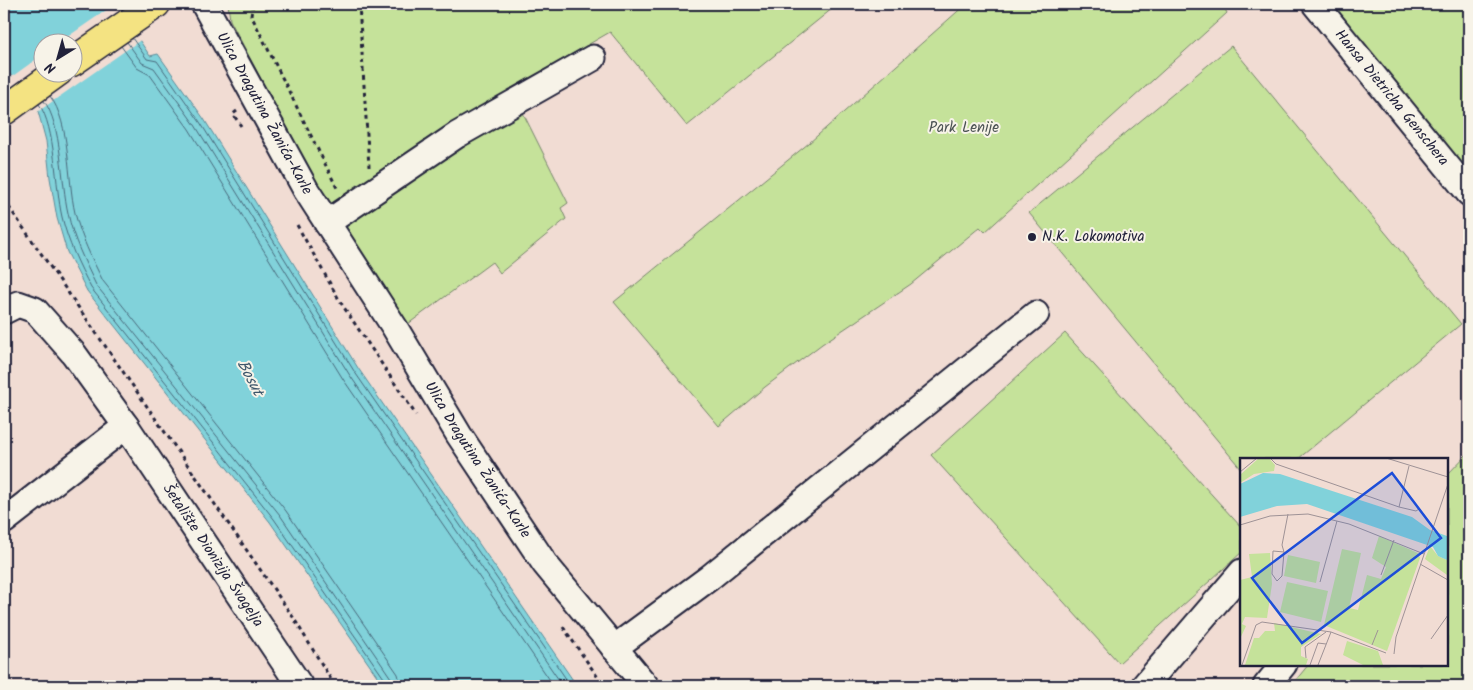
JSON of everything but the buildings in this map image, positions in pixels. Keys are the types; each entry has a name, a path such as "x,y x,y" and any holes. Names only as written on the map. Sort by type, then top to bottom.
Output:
{"main road":[{"path":"82,55 151,7"},
{"path":"6,109 44,82"}],"street":[{"name":"Ulica Dragutina Žanića-Karle","path":"204,4 327,223 394,328 458,435 545,564 646,686"},
{"name":"Hansa Dietricha Genschera","path":"1315,4 1469,193"},
{"path":"327,223 457,135 593,58"},
{"name":"Šetalište Dionizija Švagelja","path":"4,311 18,304 35,310 74,354 126,426 300,686"},
{"path":"614,648 709,578 1036,314"},
{"path":"4,520 126,426"},
{"path":"1144,686 1240,574"},
{"path":"1266,686 1283,665"}],"path":[{"path":"253,4 251,15 347,210"},
{"path":"359,4 370,195"},
{"path":"4,200 293,617 335,686"}],"green space":[{"path":"228,4 838,4 687,126 610,32 511,89 568,203 561,208 566,219 500,273 492,262 404,327 322,196 230,20"},
{"name":"Park Lenije","path":"966,4 1222,4 1227,13 985,232 980,227 911,284 822,344 765,387 719,426 614,302 809,143"},
{"path":"1331,4 1469,4 1469,180"},
{"path":"1231,46 1461,324 1299,458 1240,458 1240,468 1029,213"},
{"path":"1065,333 1240,526 1240,554 1119,663 931,455"},
{"path":"1469,452 1469,686 1291,686 1308,665 1448,665 1448,474"}],"water":[{"name":"Bosut","path":"4,4 115,4 150,56 158,54 204,119 358,368 577,686 384,686 270,522 87,291 67,252 57,218 46,141 38,111 4,66"}],"pier":[{"path":"115,4 118,4 142,39 82,81 82,32 74,32"},
{"path":"32,62 32,82 80,82 36,113 10,78"}],"place":[{"name":"N.K. Lokomotiva","path":"1032,237"}]}
